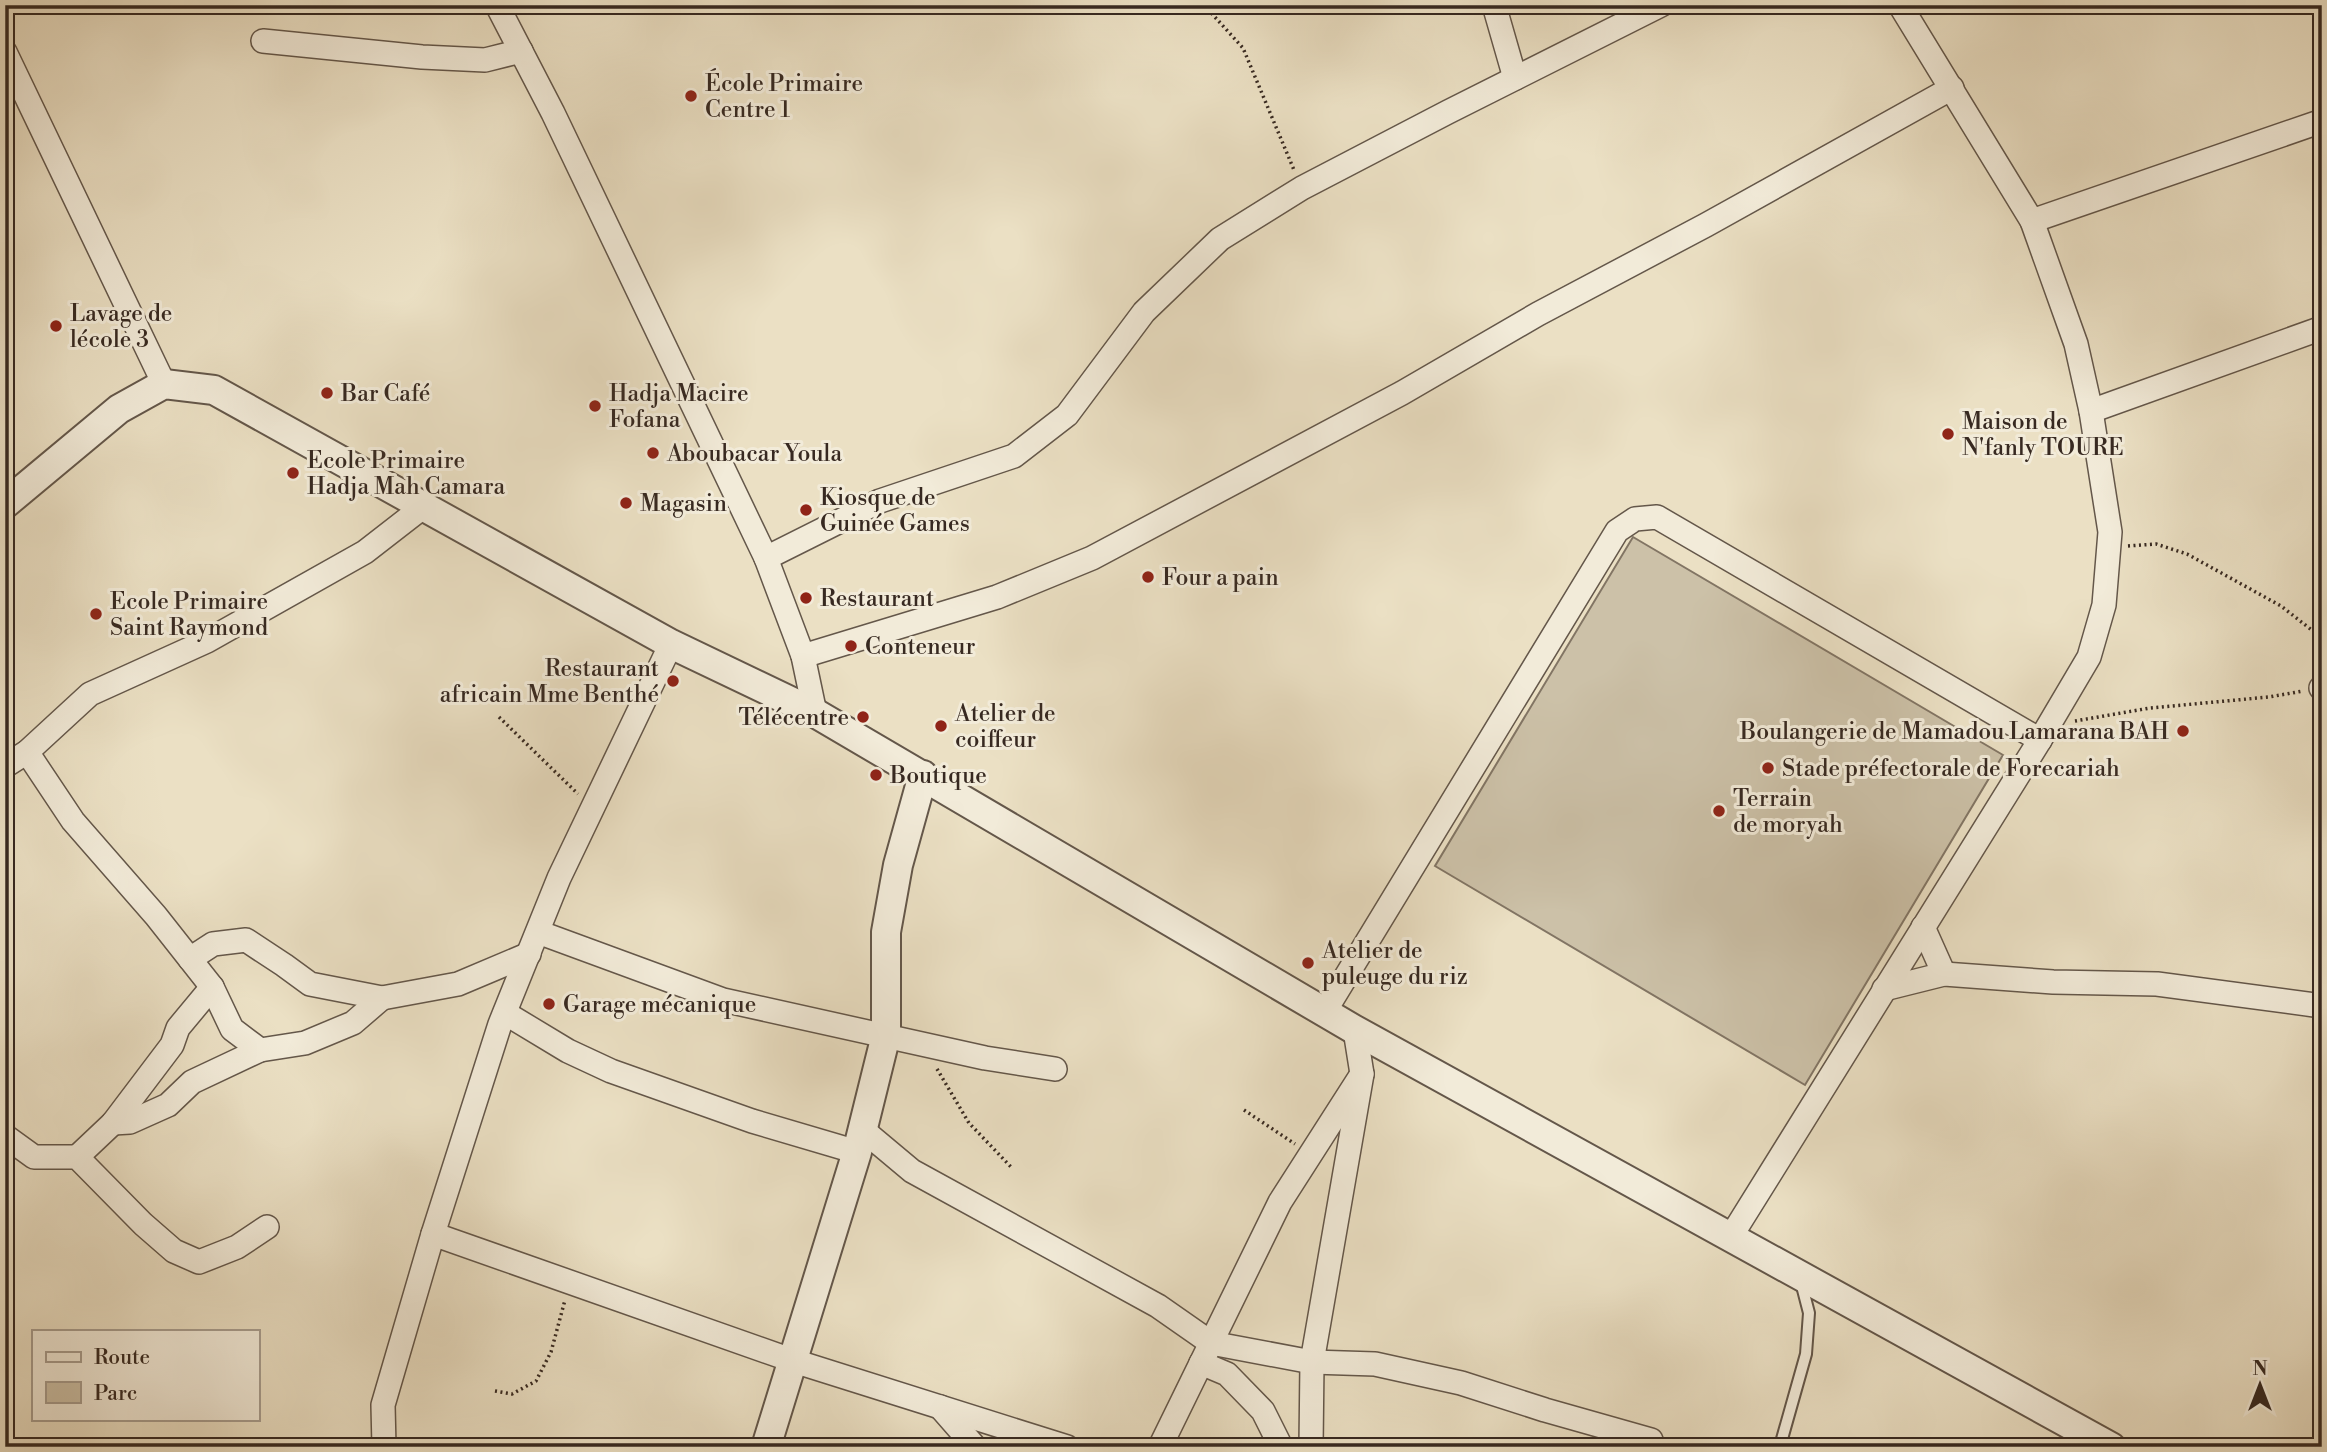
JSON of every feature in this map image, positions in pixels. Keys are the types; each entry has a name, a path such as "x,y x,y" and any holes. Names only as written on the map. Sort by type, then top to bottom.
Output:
{"street":[{"path":"497,5 553,113 766,558 803,656 815,713"},
{"path":"1494,5 1515,78"},
{"path":"766,558 880,501 1014,456 1067,415 1144,312 1220,239 1302,188 1661,5"},
{"path":"1730,1238 2046,731 2089,657 2104,605 2110,532 2091,411 2076,344 2032,221 1900,5"},
{"path":"263,41 422,57 485,60 521,51"},
{"path":"5,52 164,384"},
{"path":"803,656 997,597 1092,558 1402,393 1538,314 1706,225 1952,88"},
{"path":"2032,221 2322,121"},
{"path":"2091,411 2322,328"},
{"path":"5,504 119,409 164,384 214,390 671,644 815,713 1356,1030 2110,1447"},
{"path":"5,766 27,752 90,694 207,640 365,552 424,506"},
{"path":"1325,1011 1617,531 1635,519 1657,517 2046,731"},
{"path":"384,1447 383,1405 433,1234 505,1013 559,878 671,644"},
{"path":"27,752 73,821 156,916 212,987 232,1029 260,1050"},
{"path":"766,1447 860,1141 886,1035 887,932 898,865 923,775"},
{"path":"1923,927 1944,974"},
{"path":"538,932 723,1000 932,1047 1055,1069"},
{"path":"190,958 213,944 246,940 310,984 382,998 458,984 529,954"},
{"path":"1884,989 1944,974 2053,982 2157,984 2322,1006"},
{"path":"5,1136 34,1157 77,1157 113,1123 173,1045 178,1028 212,987"},
{"path":"113,1123 130,1122 168,1105 192,1082 260,1050 305,1043 353,1023 382,998"},
{"path":"505,1013 568,1051 611,1071 751,1121 860,1141 1158,1306 1263,1411 1281,1447"},
{"path":"1311,1447 1312,1362 1362,1074 1356,1030"},
{"path":"1158,1443 1206,1353 1280,1202 1362,1074"},
{"path":"77,1157 174,1251 199,1262 237,1247 267,1227"},
{"path":"433,1234 794,1360 1067,1447"},
{"path":"1206,1353 1375,1364 1461,1383 1651,1440"},
{"path":"939,1406 975,1447"}],"lane":[{"path":"1783,1438 1806,1353 1809,1313 1799,1276"}],"path":[{"path":"1204,5 1243,48 1302,188"},
{"path":"2109,548 2156,544 2187,554 2281,606 2322,638"},
{"path":"2046,731 2077,721 2150,708 2269,697 2322,688"},
{"path":"499,717 592,806"},
{"path":"932,1047 932,1060 969,1123 1012,1168"},
{"path":"1244,1110 1310,1154"},
{"path":"495,1391 512,1394 536,1381 551,1352 570,1283"}],"green space":[{"name":"Terrain de moryah","path":"1633,537 2003,755 1805,1085 1435,866"}],"place":[{"name":"École Primaire Centre 1","path":"691,96"},
{"name":"Lavage de lécole 3","path":"56,326"},
{"name":"Bar Café","path":"327,393"},
{"name":"Hadja Macire Fofana","path":"595,406"},
{"name":"Maison de N'fanly TOURE","path":"1948,434"},
{"name":"Aboubacar Youla","path":"653,453"},
{"name":"Ecole Primaire Hadja Mah Camara","path":"293,473"},
{"name":"Magasin","path":"626,503"},
{"name":"Kiosque de Guinée Games","path":"806,510"},
{"name":"Four a pain","path":"1148,577"},
{"name":"Restaurant","path":"806,598"},
{"name":"Ecole Primaire Saint Raymond","path":"96,614"},
{"name":"Conteneur","path":"851,646"},
{"name":"Restaurant africain Mme Benthé","path":"673,681"},
{"name":"Télécentre","path":"863,717"},
{"name":"Atelier de coiffeur","path":"941,726"},
{"name":"Boulangerie de Mamadou Lamarana BAH","path":"2183,731"},
{"name":"Stade préfectorale de Forecariah","path":"1768,768"},
{"name":"Boutique","path":"876,775"},
{"name":"Terrain de moryah","path":"1719,811"},
{"name":"Atelier de puleuge du riz","path":"1308,963"},
{"name":"Garage mécanique","path":"549,1004"}]}
